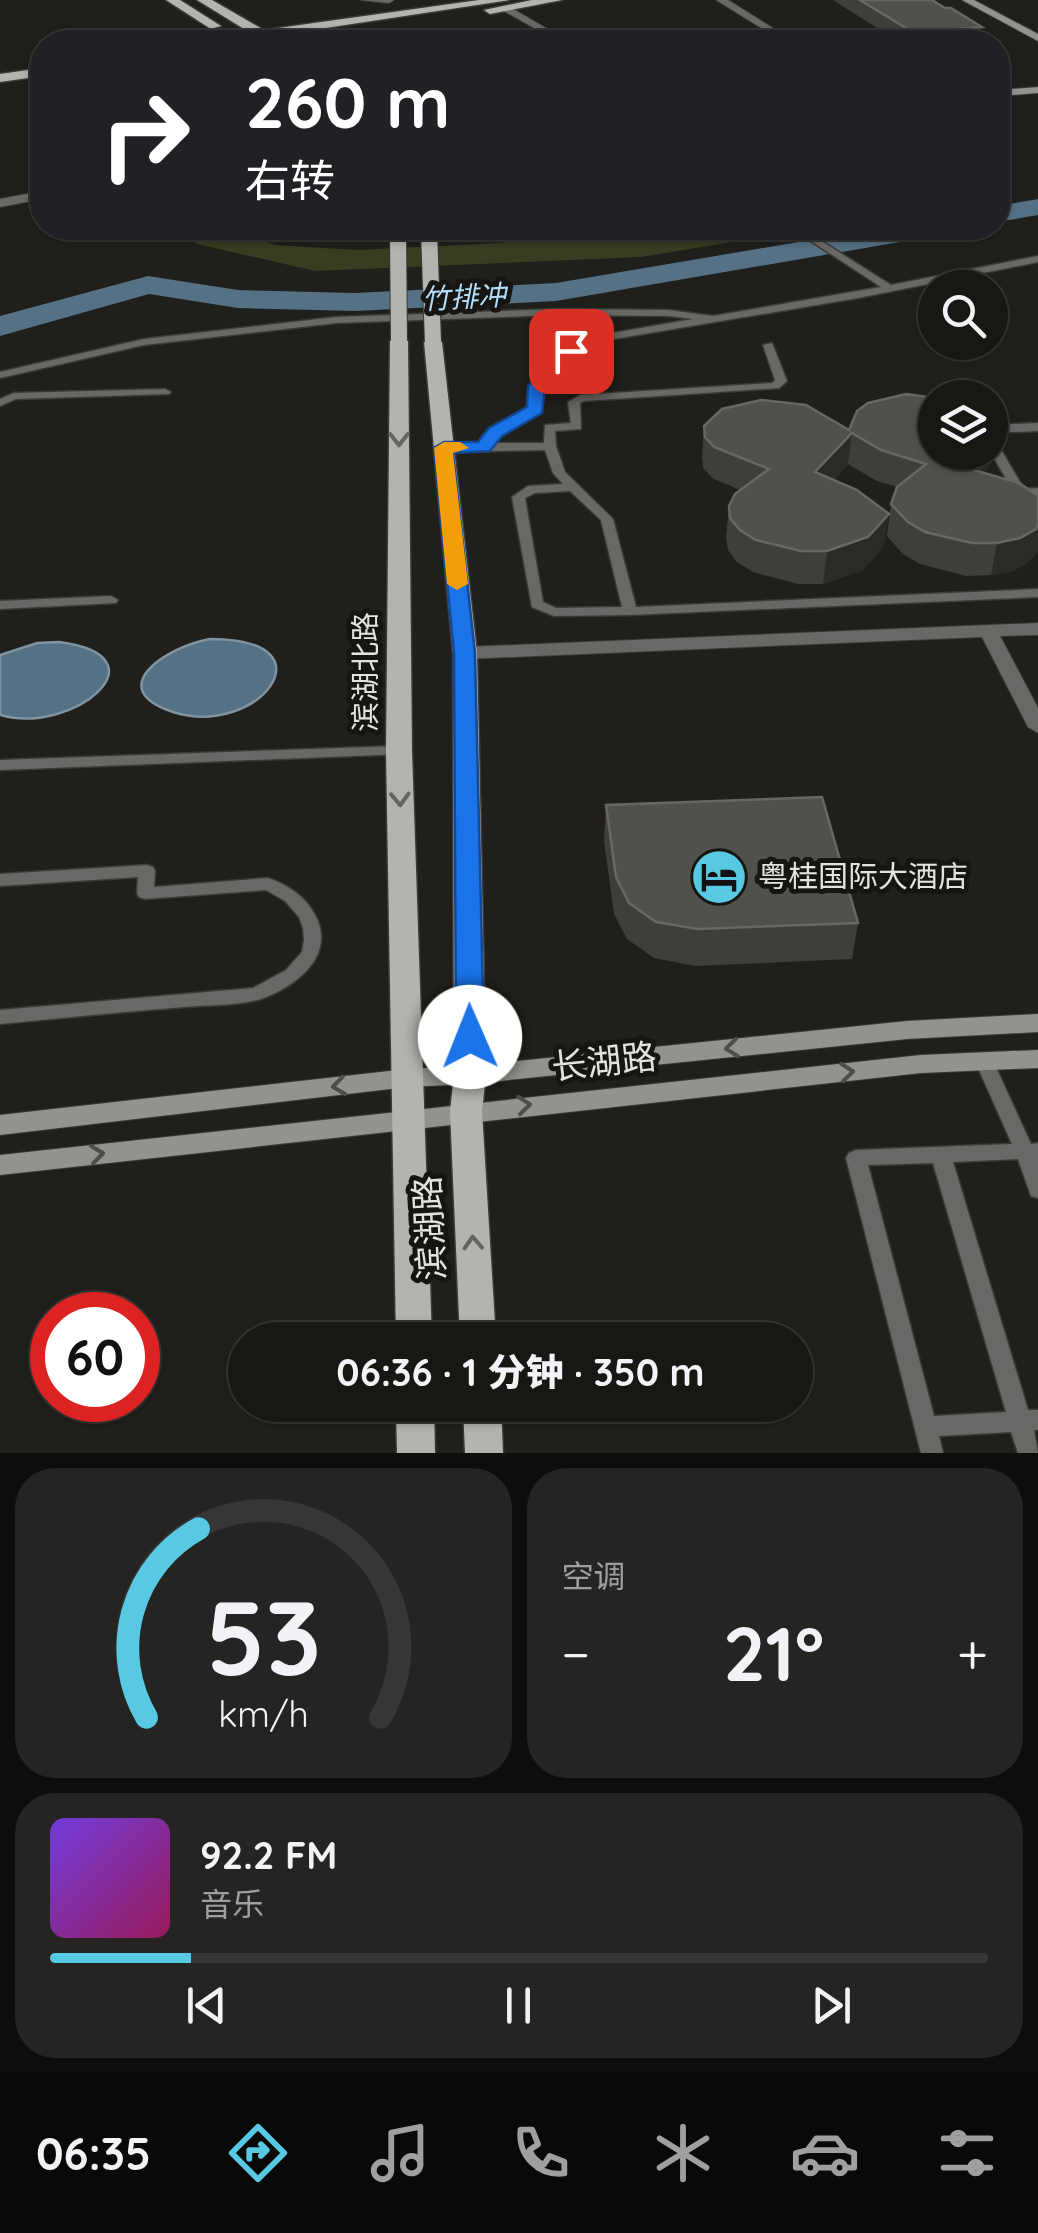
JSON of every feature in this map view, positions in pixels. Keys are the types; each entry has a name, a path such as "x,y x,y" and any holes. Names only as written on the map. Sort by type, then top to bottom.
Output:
{"main road":[{"path":"172,0 220,30"},
{"path":"203,0 252,30"},
{"path":"334,30 556,0"},
{"path":"967,0 1038,38"},
{"path":"990,0 1038,26"},
{"path":"0,69 30,65"},
{"path":"0,78 30,74"},
{"path":"1010,95 1038,93"},
{"name":"滨湖北路","path":"398,240 398,751 410,1117"},
{"path":"429,240 433,342 464,653 470,1075 466,1111"},
{"name":"长湖路","path":"0,1125 408,1078 907,1030 1038,1023"},
{"name":"长湖路","path":"0,1166 410,1117 921,1064 1038,1059"},
{"name":"滨湖路","path":"466,1111 477,1322"},
{"name":"滨湖路","path":"410,1117 414,1322"},
{"path":"415,1422 416,1453"},
{"path":"483,1422 484,1453"}],"street":[{"path":"365,0 389,0"},
{"path":"721,0 770,30"},
{"path":"505,4 546,30"},
{"path":"0,203 30,197"},
{"path":"464,653 1038,630"},
{"path":"988,632 1038,728"}],"lane":[{"path":"814,240 890,289"},
{"path":"484,447 496,432 536,410 536,386 571,351 599,338 890,289 1038,259"},
{"path":"0,374 144,342 336,320 556,312 710,318"},
{"path":"630,611 607,519 597,506 570,487 553,462 549,428 577,427 574,402 581,398 776,386 781,381 768,345"},
{"path":"0,404 14,396 165,392"},
{"path":"1008,428 1038,427"},
{"path":"444,448 550,446"},
{"path":"1007,470 1038,524"},
{"path":"570,487 532,489 518,497 537,604 554,612 1038,593"},
{"path":"992,493 1038,492"},
{"path":"0,606 111,600"},
{"path":"0,766 398,751"},
{"path":"0,880 148,871 145,892 268,884 282,889 300,904 312,928 312,947 302,965 255,994 0,1017"},
{"path":"984,1061 1032,1151 1038,1190"},
{"path":"932,1453 856,1158 1032,1151"},
{"path":"941,1156 1029,1420 1029,1453"},
{"path":"926,1428 1029,1420"}],"green space":[{"path":"190,240 261,240 275,245 357,250 532,240 744,240 641,257 315,271"}],"water":[{"path":"210,639 248,643 270,654 276,669 271,686 255,701 232,712 204,717 173,712 152,702 143,691 142,680 149,669 177,650"},
{"path":"59,642 91,650 106,662 108,677 98,692 80,705 55,714 28,718 0,715 0,655 37,643"}],"building":[{"path":"860,0 932,0 982,27 948,30 909,30"},
{"path":"906,394 918,396 918,462 881,450 852,433 815,472 857,490 889,514 868,537 827,551 801,551 756,540 740,530 730,518 729,506 735,494 769,469 714,447 705,437 704,426 722,409 761,400 806,405 849,430 857,411 868,403"},
{"path":"918,470 974,470 1019,483 1038,496 1038,526 1020,538 997,543 972,543 925,532 908,522 891,504 897,487"},
{"name":"粤桂国际大酒店","path":"822,797 858,923 698,929 656,922 629,903 616,877 606,805"}],"waterway":[{"name":"竹排冲","path":"1010,212 1038,207"},
{"name":"竹排冲","path":"0,326 148,285 238,299 355,302 556,292 859,240"}],"slow traffic":[{"path":"457,584 444,448 460,448"}],"place":[{"name":"粤桂国际大酒店","path":"719,877"}],"route":[{"path":"470,1037 464,653 444,448 484,447 496,432 536,410 536,386 571,351"}]}
